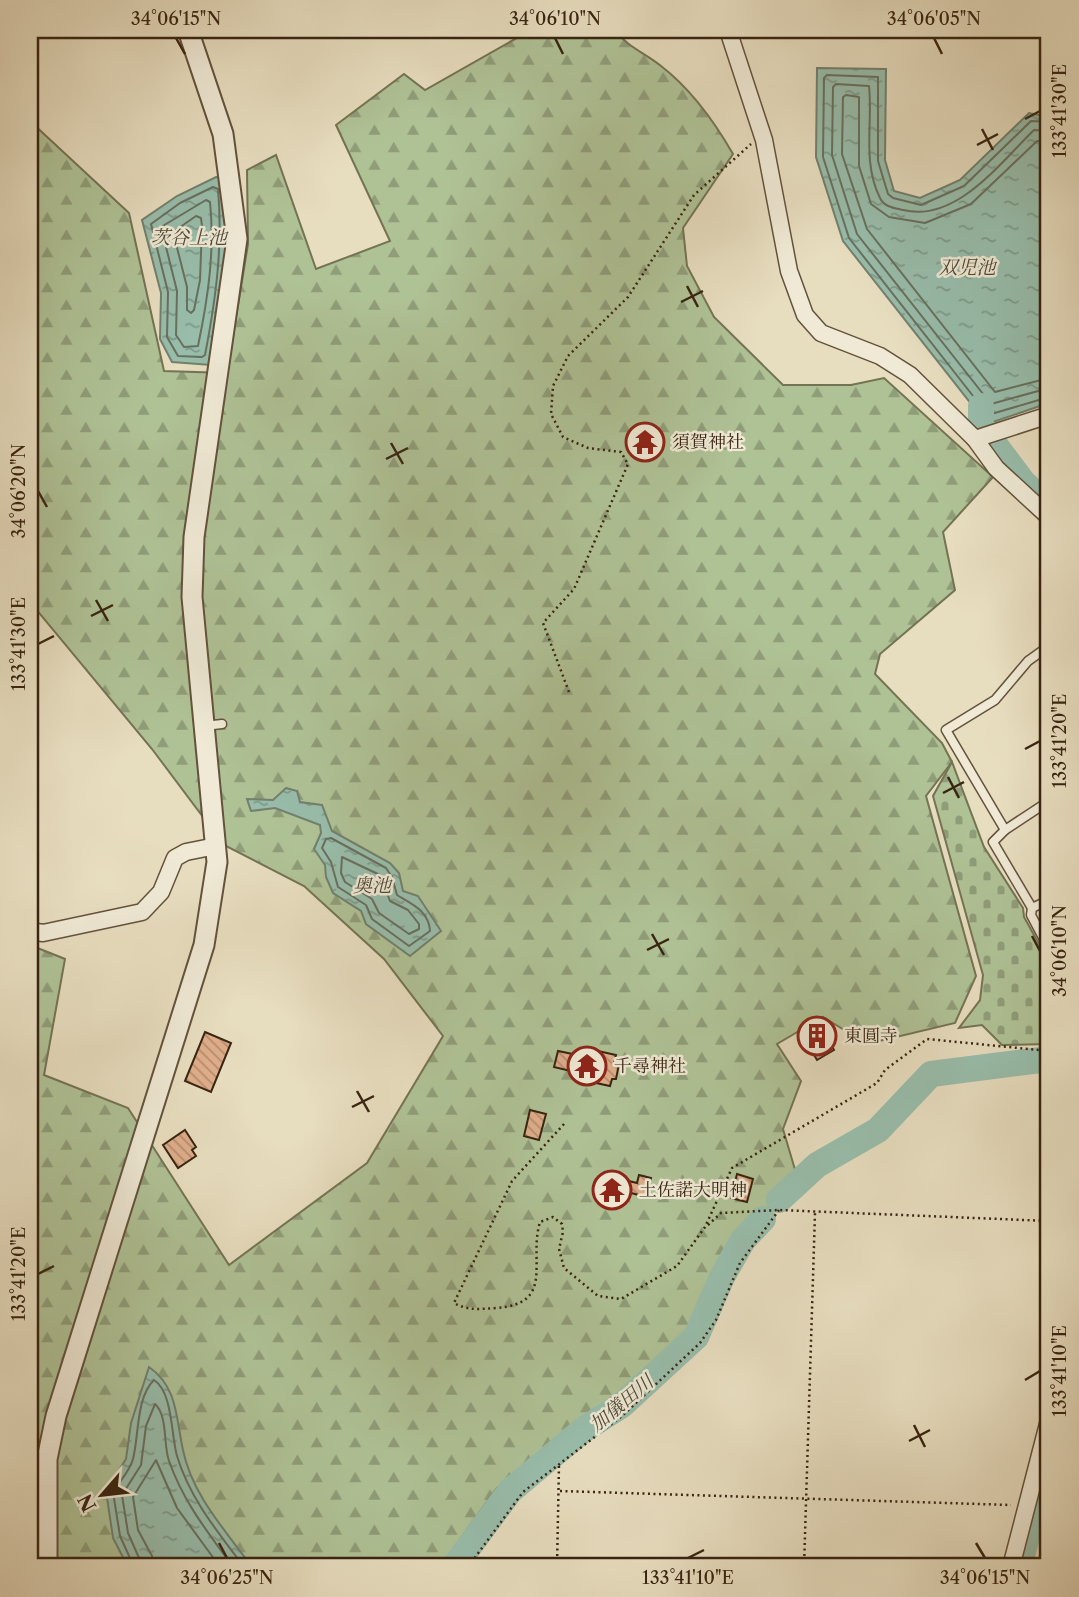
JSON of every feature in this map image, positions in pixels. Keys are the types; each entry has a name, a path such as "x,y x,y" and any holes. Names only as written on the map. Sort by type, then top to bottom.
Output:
{"street":[{"path":"47,1567 47,1459 56,1416 204,944 214,897 216,846 213,725 192,597 194,537 237,239 223,134 188,30"},
{"path":"728,30 764,140 789,271 804,315 821,333 880,355 910,375 975,439 996,468 1049,517"},
{"path":"975,439 1049,415"},
{"path":"30,931 43,933 142,912 161,892 175,858 186,852 216,846"},
{"path":"1011,1567 1049,1420"}],"lane":[{"path":"1005,830 946,730 995,700 1028,661 1049,646"},
{"path":"1049,801 1005,830 993,842 1032,908 1031,915 1049,949"},
{"path":"1032,908 1049,900"}],"path":[{"path":"569,692 543,623 574,589 628,464 621,452 588,448 563,437 551,414 553,386 568,356 628,297 694,195 751,144 764,140"},
{"path":"564,1124 512,1181 454,1303 466,1310 510,1307 528,1299 536,1286 536,1235 540,1222 553,1217 562,1224 564,1232 559,1249 564,1268 598,1296 621,1299 677,1266 705,1227 732,1168 877,1083 885,1070 927,1039 1049,1051"},
{"path":"705,1227 721,1213 779,1210 1049,1221"},
{"path":"468,1567 513,1502 622,1416 701,1343 716,1320 740,1264 779,1210"},
{"path":"804,1567 815,1213"},
{"path":"557,1567 559,1464"},
{"path":"560,1490 1027,1506"}],"green space":[{"path":"531,30 615,30 672,75 710,118 733,154 683,228 687,266 714,317 783,385 851,385 884,378 993,477 943,532 955,590 880,654 875,674 942,743 952,762 926,796 976,976 955,1023 867,1044 823,1017 777,1044 801,1081 783,1129 796,1173 723,1264 693,1323 642,1378 497,1488 440,1567 30,1567 30,945 65,959 44,1075 128,1108 229,1265 367,1163 443,1036 384,959 304,886 224,845 152,749 30,602 30,121 129,213 164,371 227,373 248,244 247,170 276,155 316,269 390,241 336,125 404,74 425,90"},
{"path":"952,762 984,847 1023,908 1024,917 1049,962 1049,1044 1002,1045 982,1025 959,1028 980,1000 983,975 933,796"}],"water":[{"name":"双児池","path":"817,68 886,69 885,160 894,191 920,198 960,180 1029,113 1049,117 1049,403 987,424 843,241 816,157"},
{"name":"茨谷上池","path":"216,177 224,178 228,226 226,283 211,365 172,362 160,339 161,293 142,220 177,196"},
{"name":"奥池","path":"286,788 297,791 300,802 322,805 332,831 390,863 399,873 403,891 418,896 441,931 410,956 366,924 361,911 333,893 326,877 325,865 314,849 321,833 320,825 275,808 251,811 247,799 273,800"},
{"path":"149,1367 166,1384 171,1394 187,1466 194,1482 211,1512 252,1567 128,1567 113,1538 106,1491 126,1459 131,1423"}],"building":[{"name":"東圓寺","path":"816,1018 833,1039 829,1042 834,1050 817,1060 801,1033 806,1030 803,1026"},
{"path":"205,1032 231,1043 211,1092 185,1081"},
{"name":"千尋神社","path":"589,1049 616,1055 614,1063 619,1064 616,1079 612,1079 610,1086 582,1080 583,1074 554,1067 558,1051 587,1057"},
{"path":"530,1110 546,1114 539,1140 524,1136"},
{"path":"185,1130 196,1147 192,1150 196,1156 178,1168 163,1145"},
{"path":"737,1174 753,1179 747,1202 731,1198"},
{"path":"639,1175 651,1178 646,1197 620,1190 617,1203 602,1200 608,1176 637,1183"}],"waterway":[{"path":"981,406 981,423"},
{"path":"996,446 1023,482 1049,506"},
{"name":"加儀田川","path":"779,1200 817,1165 878,1130 931,1074 1049,1059"},
{"name":"加儀田川","path":"454,1567 510,1491 583,1430 622,1405 696,1337 722,1277 743,1240 763,1219"},
{"path":"1019,1567 1034,1510"}],"place":[{"name":"須賀神社","path":"645,442"},
{"name":"東圓寺","path":"817,1036"},
{"name":"千尋神社","path":"587,1066"},
{"name":"土佐諾大明神","path":"612,1190"}]}
